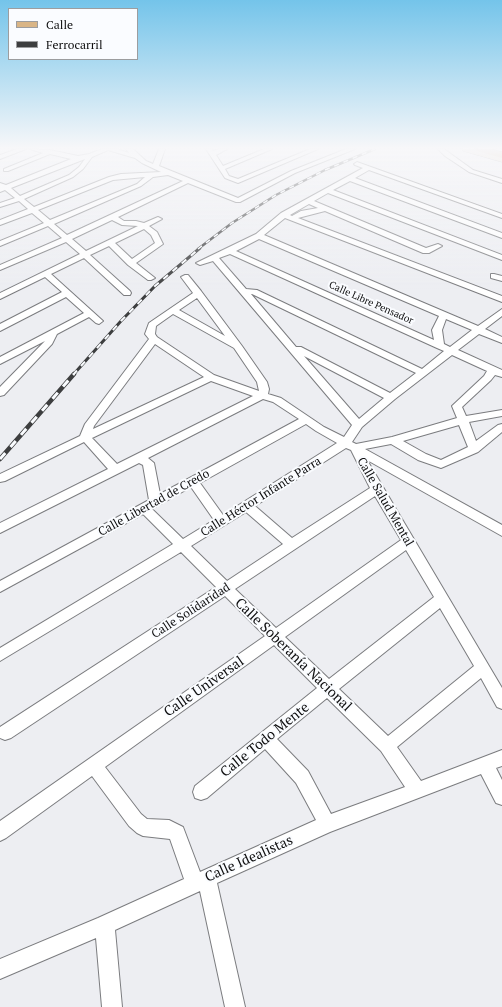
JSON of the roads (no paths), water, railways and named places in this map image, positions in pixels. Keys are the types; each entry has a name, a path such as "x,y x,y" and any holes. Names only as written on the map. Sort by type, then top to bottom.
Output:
{"street":[{"path":"14,196 86,255 127,293"},
{"path":"0,205 26,196"},
{"path":"0,224 66,196"},
{"path":"0,244 48,224 132,196"},
{"path":"0,268 113,217 139,196"},
{"path":"224,196 238,201 247,196"},
{"path":"200,263 230,251 259,236 307,201 317,196"},
{"path":"343,196 502,258"},
{"path":"397,196 502,236"},
{"path":"446,196 502,216"},
{"path":"307,201 426,251 438,246"},
{"path":"288,216 324,209"},
{"path":"434,231 442,223 440,212"},
{"path":"288,216 502,299"},
{"path":"113,217 122,223 136,223 145,226 154,234 159,244 132,263"},
{"path":"0,296 158,219"},
{"path":"259,236 502,340"},
{"path":"111,243 132,263 151,278"},
{"name":"Calle Libre Pensador","path":"230,251 498,372"},
{"path":"214,258 292,346 358,425"},
{"path":"46,274 99,321"},
{"path":"185,277 239,348 262,382 264,389 263,395"},
{"path":"243,291 254,292 423,373"},
{"path":"0,328 67,293"},
{"path":"85,437 89,426 152,335 152,325 198,293"},
{"path":"173,311 239,348"},
{"name":"Calle Héctor Infante Parra","path":"0,655 350,445 358,425 391,397 502,312"},
{"path":"2,360 90,313"},
{"path":"440,346 437,330 444,314"},
{"path":"0,393 4,383 25,367 49,342 53,333"},
{"path":"152,335 211,377 277,400 320,429 502,531"},
{"path":"292,346 391,397"},
{"path":"2,360 25,367"},
{"path":"474,448 457,406 488,378 498,372"},
{"path":"1,478 211,377"},
{"path":"0,528 263,395"},
{"path":"350,445 393,440 463,420 502,413"},
{"path":"393,440 422,457 441,464 474,448 502,428 479,417"},
{"name":"Calle Libertad de Credo","path":"0,587 307,419"},
{"path":"85,437 115,469"},
{"name":"Calle Salud Mental","path":"350,445 502,702"},
{"path":"139,458 148,463 149,505"},
{"path":"194,482 222,522"},
{"name":"Calle Solidaridad","path":"5,733 377,489"},
{"name":"Calle Soberanía Nacional","path":"149,505 184,545 274,637 387,746 418,791"},
{"path":"247,506 292,545"},
{"name":"Calle Universal","path":"0,832 408,542"},
{"name":"Calle Todo Mente","path":"201,792 328,688 442,599"},
{"path":"387,746 483,668"},
{"path":"266,739 302,778 327,824"},
{"name":"Calle Idealistas","path":"0,969 105,924 327,824 418,791 493,776 502,758"},
{"path":"94,765 139,824 143,827 169,829 177,833 201,881 235,1007"},
{"path":"493,776 502,797"},
{"path":"105,924 112,1007"}],"railway":[{"path":"198,249 232,223 274,196"},
{"path":"73,375 121,321 155,286 200,248"},
{"path":"0,459 74,374"}]}
